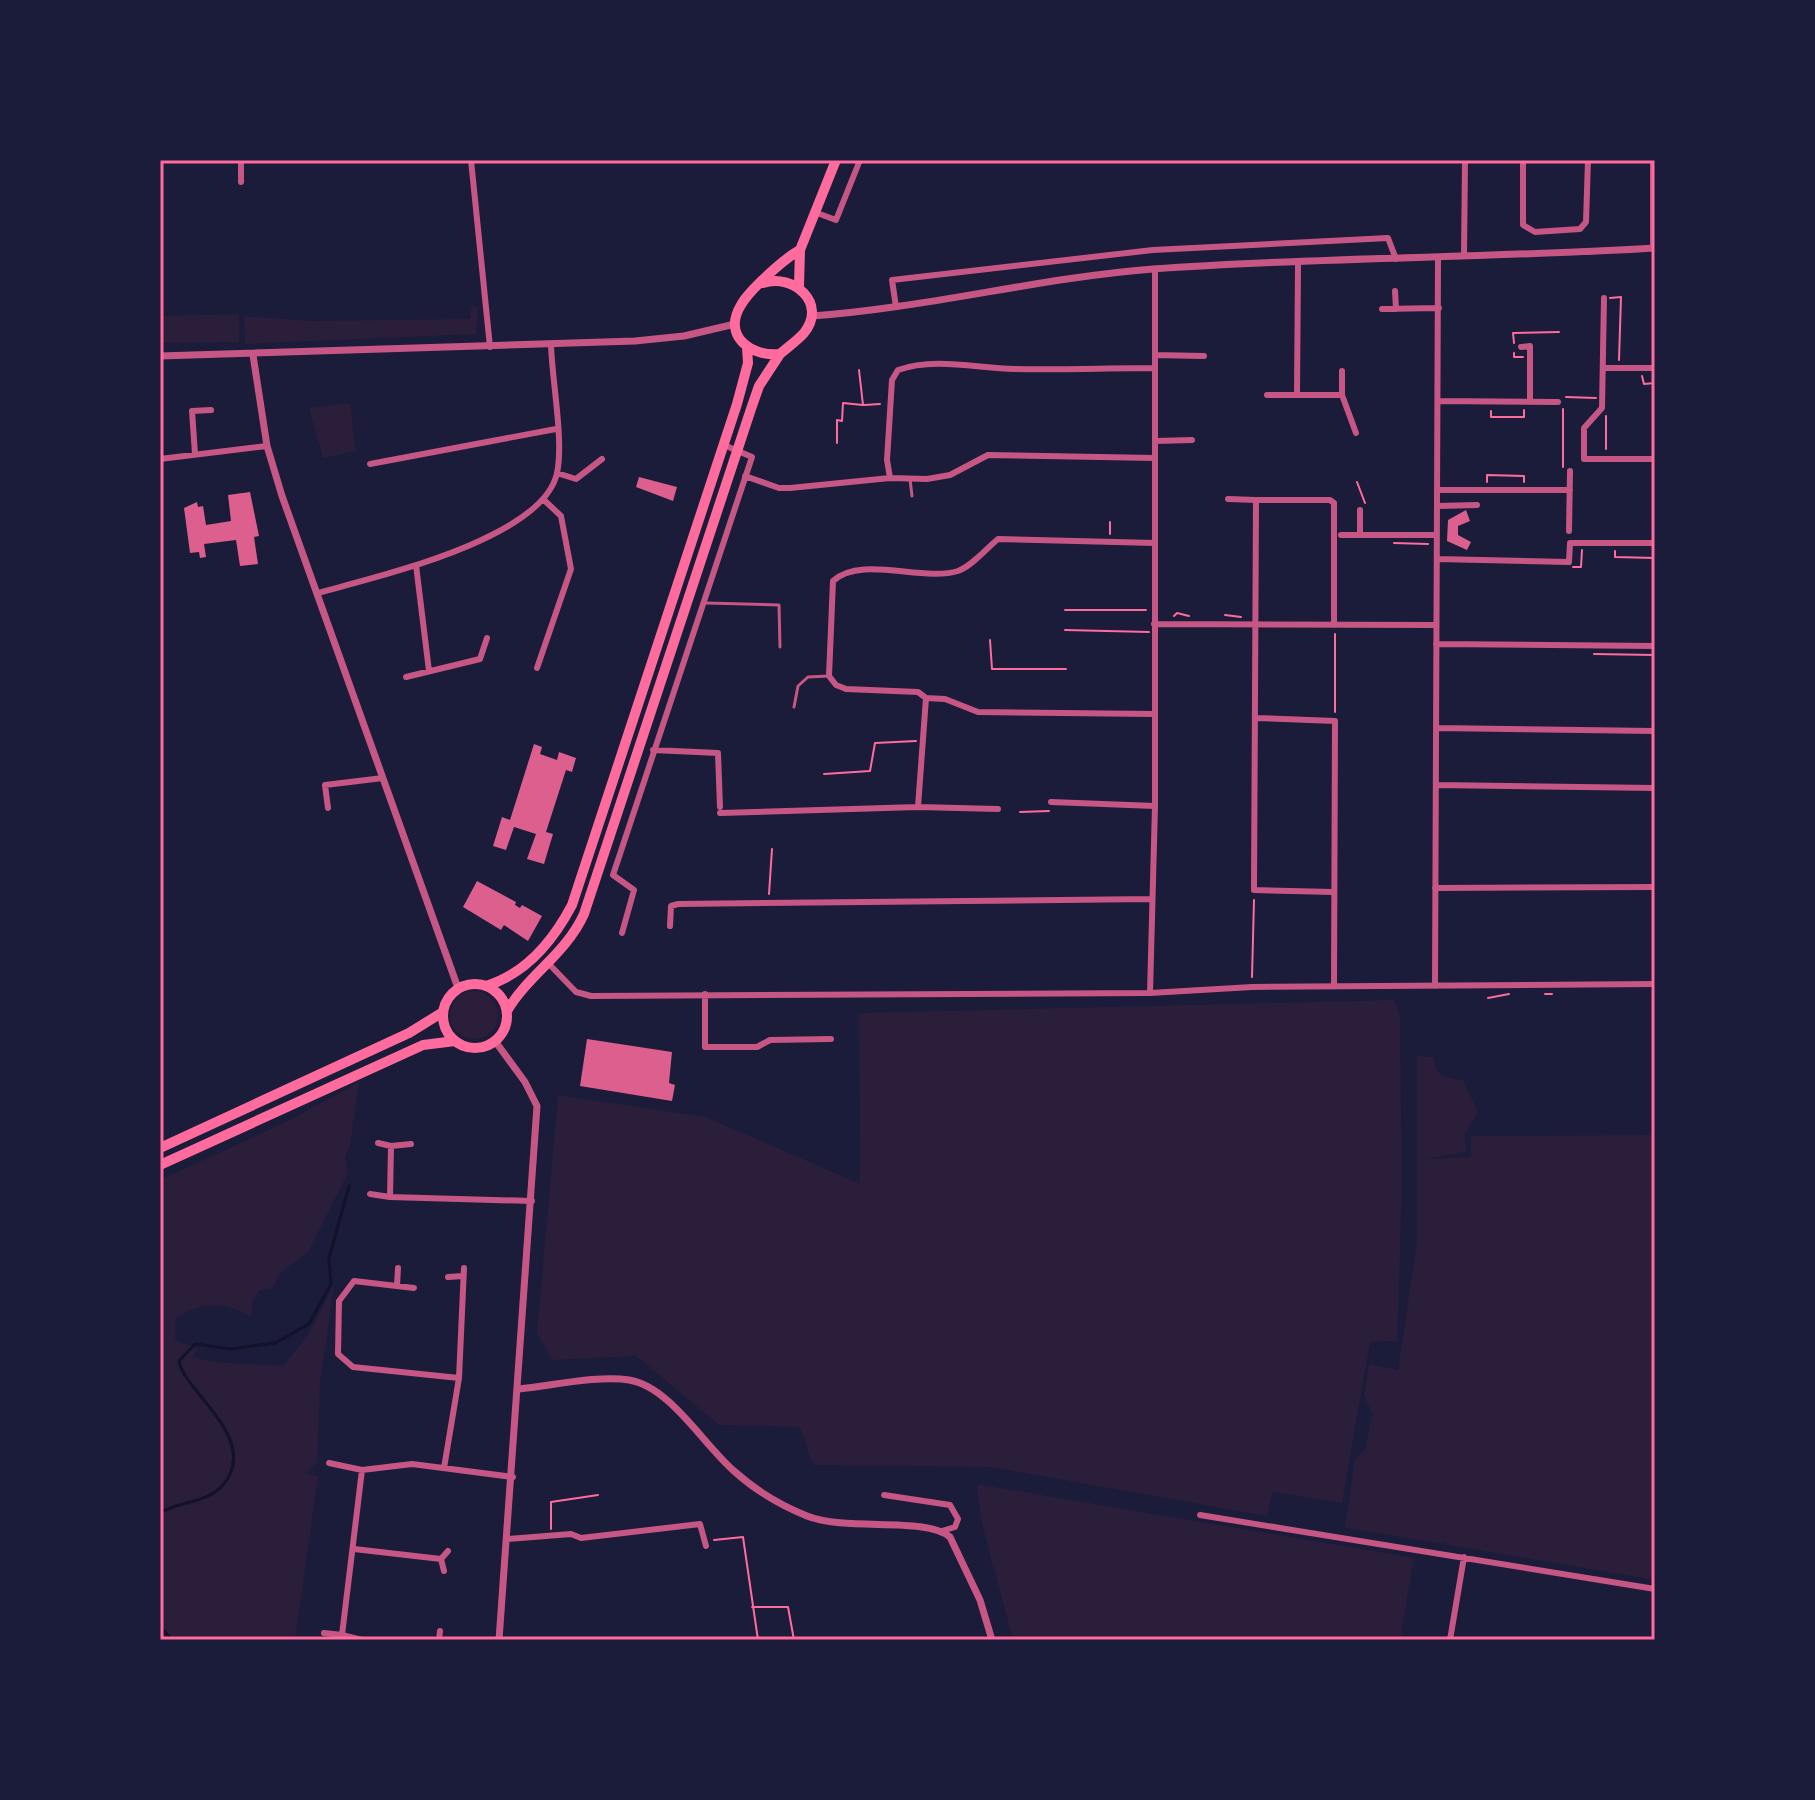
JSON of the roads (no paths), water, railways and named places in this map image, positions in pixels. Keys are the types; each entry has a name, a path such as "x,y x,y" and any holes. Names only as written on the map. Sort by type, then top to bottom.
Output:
{"highway":[{"path":"799,286 800,250 836,160"},
{"path":"780,354 754,353 740,339 735,324 741,303 800,250"},
{"path":"160,1165 423,1045 455,1041 479,1048 495,1041 517,993 549,964 578,927 633,772 759,386 780,354 805,332 812,316 809,299 799,286 784,280 763,283"},
{"path":"160,1148 409,1033 443,1012 458,988 486,986 511,977 559,928 572,905 724,445 744,382 747,347"},
{"path":"617,766 633,772"},
{"path":"486,986 503,1001 507,1011"},
{"path":"443,1012 447,1033 455,1041"}],"street":[{"path":"241,160 241,182"},
{"path":"471,160 490,347"},
{"path":"817,213 836,220 860,160"},
{"path":"1464,256 1465,160"},
{"path":"1523,160 1523,225 1535,232 1580,229 1586,222 1588,160"},
{"path":"812,316 896,307 1062,279 1155,269 1654,248 1653,160"},
{"path":"896,307 892,280 1153,250 1388,238 1396,259"},
{"path":"1435,986 1438,257"},
{"path":"1297,395 1298,264"},
{"path":"1150,993 1155,806 1155,269"},
{"path":"1395,291 1396,309"},
{"path":"1604,298 1602,408 1584,428 1584,459 1655,459"},
{"path":"1382,309 1439,308"},
{"path":"160,356 551,345 672,337 735,324"},
{"path":"318,593 416,565 489,538 544,500 557,473 551,345"},
{"path":"1521,347 1530,346 1530,401"},
{"path":"253,355 267,446 458,988"},
{"path":"1155,355 1204,356"},
{"path":"890,478 887,460 892,380 898,370 913,365 941,364 1014,369 1155,368"},
{"path":"1604,368 1655,368"},
{"path":"1342,371 1342,395 1356,433"},
{"path":"1267,395 1342,395"},
{"path":"1438,401 1558,402"},
{"path":"195,454 192,411 211,410"},
{"path":"370,464 556,429"},
{"path":"1155,441 1192,440"},
{"path":"622,933 634,890 613,875 752,457 724,445"},
{"path":"160,459 267,446"},
{"path":"745,476 779,488 790,488 950,475 988,455 1155,458"},
{"path":"557,473 576,479 602,459"},
{"path":"1569,531 1570,471"},
{"path":"1438,490 1570,490"},
{"path":"1228,499 1330,500 1334,503 1334,625"},
{"path":"537,668 571,569 561,516 544,500"},
{"path":"1256,500 1254,890 1333,892"},
{"path":"1437,506 1477,505"},
{"path":"1360,535 1363,507"},
{"path":"1341,535 1437,535"},
{"path":"1154,714 978,712 945,699 926,698 918,692 846,689 836,685 829,676 833,581 841,573 889,570 932,574 961,570 998,539 1155,543"},
{"path":"1437,559 1570,564 1570,543 1655,543"},
{"path":"416,565 429,671"},
{"path":"1154,628 1254,624 1436,625"},
{"path":"406,677 480,659 487,638"},
{"path":"1436,644 1655,646"},
{"path":"918,807 921,742 927,718 926,698"},
{"path":"1256,718 1335,721 1334,987"},
{"path":"1437,728 1655,731"},
{"path":"718,743 720,810 998,809"},
{"path":"653,750 718,753"},
{"path":"328,808 325,785 383,778"},
{"path":"1436,785 1655,788"},
{"path":"1051,802 1155,806"},
{"path":"585,862 609,869 616,865"},
{"path":"1435,888 1655,887"},
{"path":"670,926 671,906 678,904 1152,899"},
{"path":"549,964 576,992 591,996 1150,993 1334,987 1655,984"},
{"path":"705,994 705,1047 757,1047 770,1040 831,1039"},
{"path":"495,1041 525,1082 537,1106 499,1640"},
{"path":"378,1143 391,1146 411,1144"},
{"path":"390,1197 391,1146"},
{"path":"370,1194 532,1201"},
{"path":"397,1286 398,1268"},
{"path":"444,1468 459,1378 464,1272 448,1277"},
{"path":"414,1288 354,1281 339,1301 336,1349 340,1358 353,1367 459,1378"},
{"path":"519,1389 614,1379 641,1383 660,1393 734,1471 784,1506 828,1523 928,1525 942,1531 950,1537 980,1600 992,1640"},
{"path":"329,1463 362,1470 412,1464 513,1477"},
{"path":"342,1635 362,1470"},
{"path":"884,1495 950,1505 958,1519 955,1527 942,1531"},
{"path":"1200,1515 1655,1589"},
{"path":"507,1539 571,1534 581,1538 700,1524 705,1543"},
{"path":"354,1549 441,1559"},
{"path":"441,1559 448,1551"},
{"path":"1450,1640 1464,1557"},
{"path":"441,1559 444,1571"},
{"path":"439,1640 440,1631"},
{"path":"324,1633 362,1640"}],"lane":[{"path":"910,479 912,496"},
{"path":"704,600 707,605 779,605 780,647"},
{"path":"794,707 798,686 808,677 829,676"}],"waterway":[{"path":"160,1513 216,1492 232,1469 233,1451 227,1434 193,1387 179,1361 195,1344 231,1349 275,1343 309,1324 331,1284 329,1258 349,1186"},
{"path":"160,1627 172,1640"}]}
